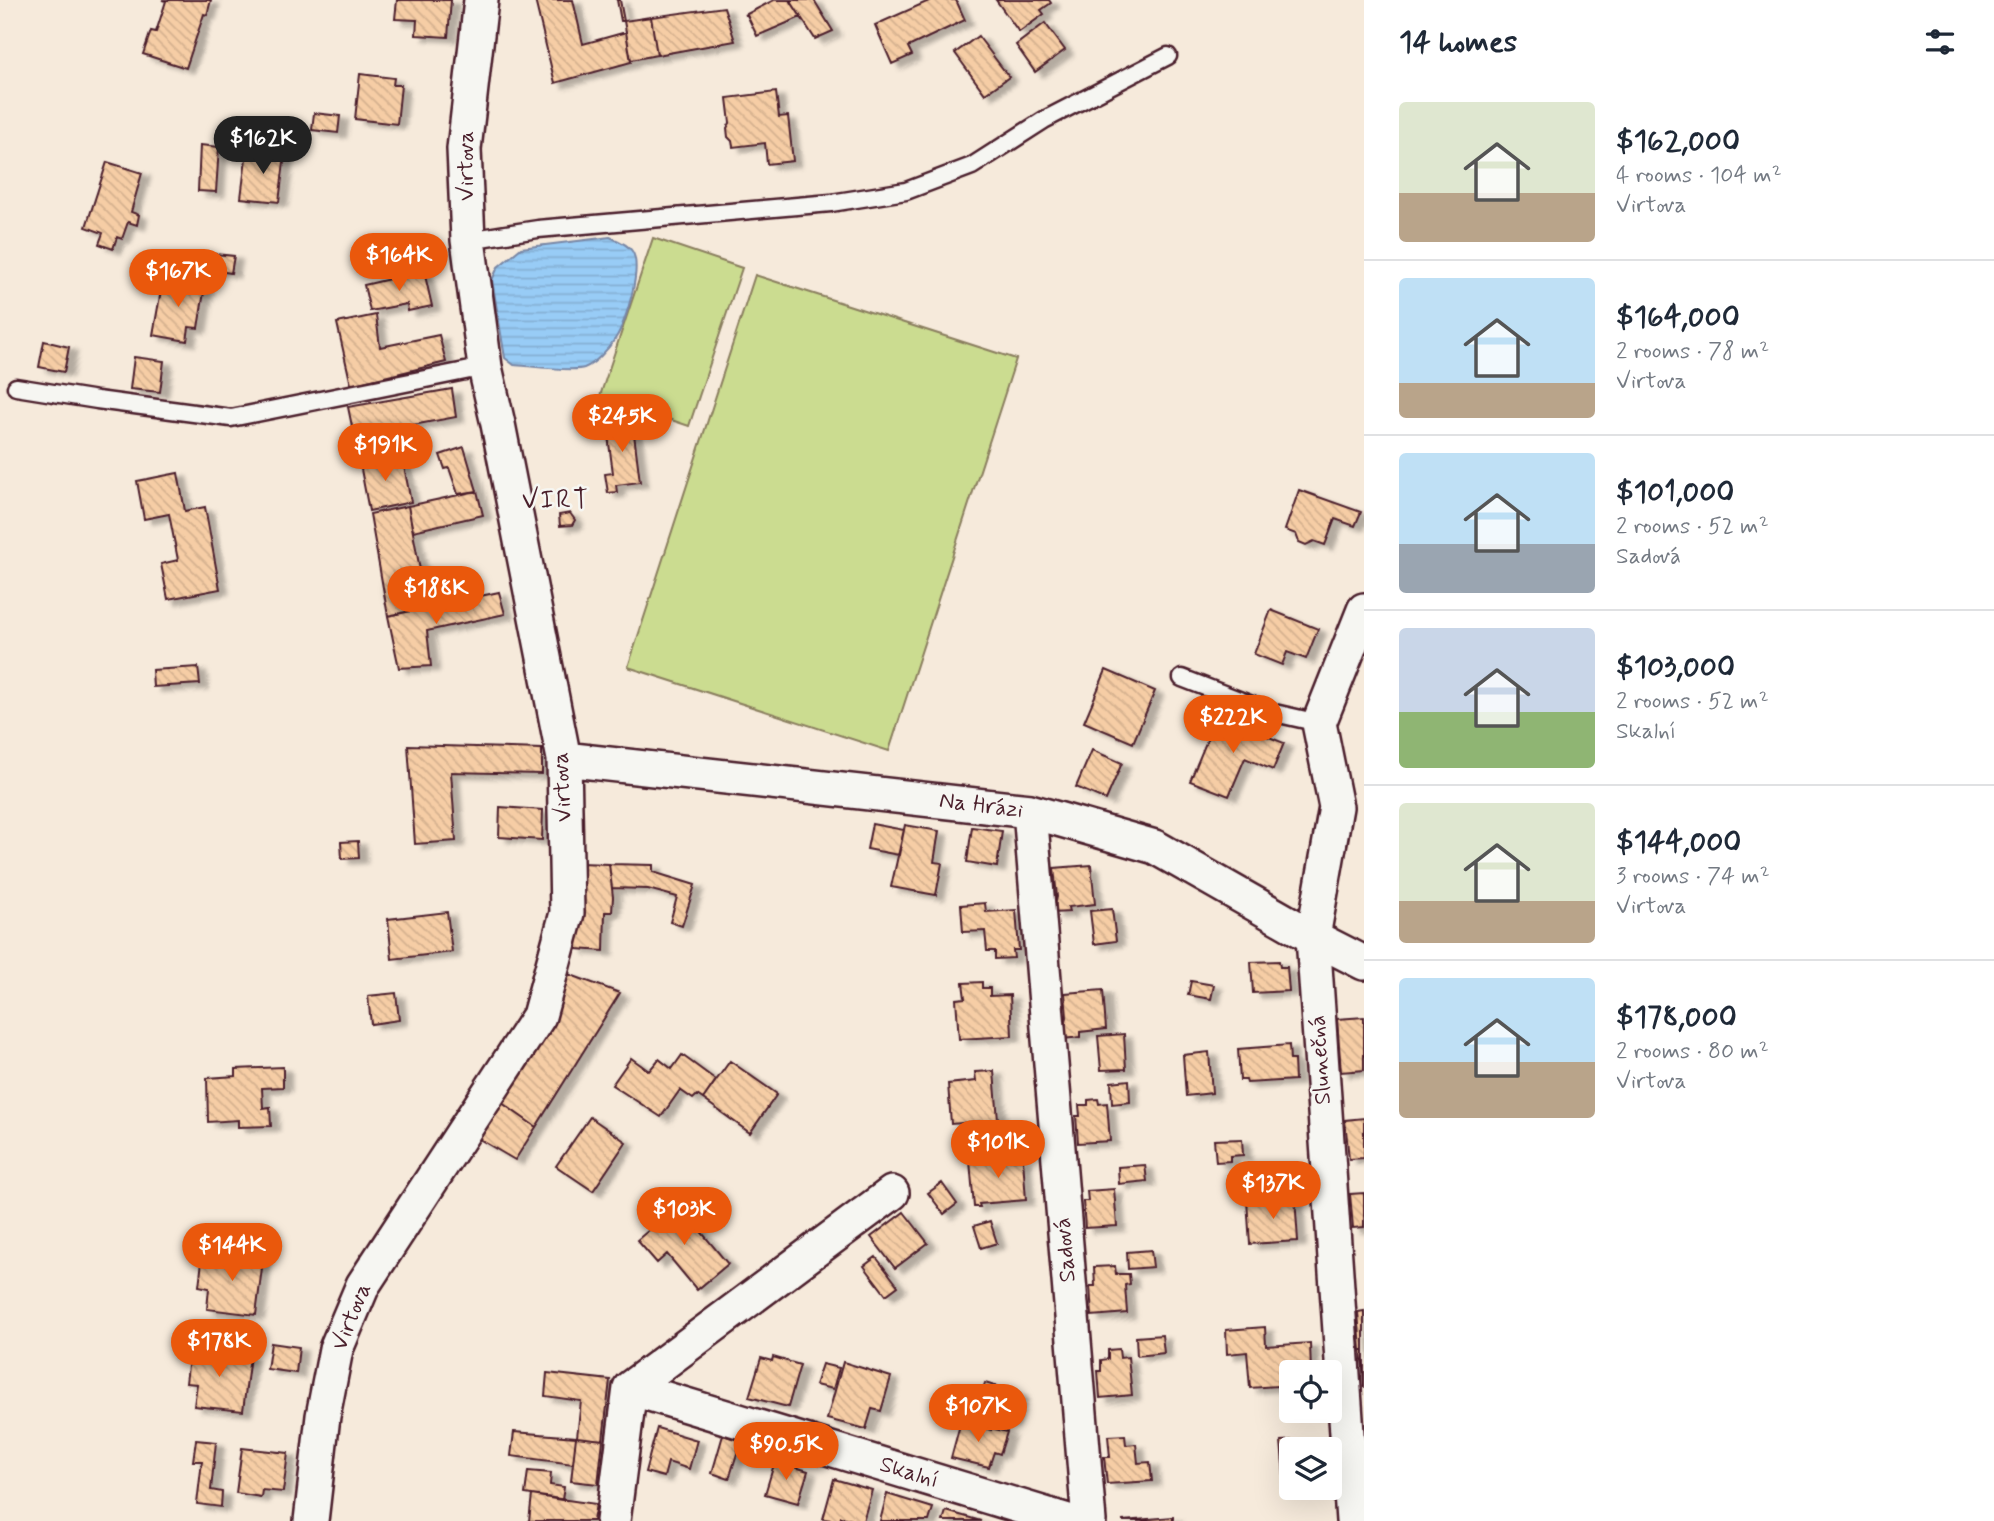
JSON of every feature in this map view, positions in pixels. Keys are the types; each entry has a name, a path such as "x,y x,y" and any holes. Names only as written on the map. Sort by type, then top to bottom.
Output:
{"street":[{"name":"Virtova","path":"311,1521 323,1416 336,1349 363,1285 539,1016 567,913 564,759 485,367 468,240 464,149 481,0"},
{"path":"1319,723 1364,610"},
{"name":"Slunečná","path":"1319,723 1336,807 1313,937 1353,1521"},
{"name":"Na Hrázi","path":"564,759 1030,811 1155,846 1313,937 1364,963"},
{"name":"Sadová","path":"1030,811 1089,1521"},
{"path":"614,1521 630,1388 892,1193"},
{"name":"Skalní","path":"630,1388 1068,1521"}],"lane":[{"path":"468,240 538,229 831,204 906,191 972,166 1044,120 1167,55"},
{"path":"16,387 230,418 485,367"},
{"path":"1182,678 1270,712 1319,723"}],"green space":[{"path":"653,238 742,268 689,426 600,396"},
{"path":"755,275 1016,359 889,751 628,667"}],"water":[{"path":"610,237 622,242 632,251 636,269 624,321 605,352 588,366 578,369 514,365 505,358 492,280 498,267 521,248"}],"building":[{"path":"162,0 211,0 186,68 143,54 151,31 156,32 166,1"},
{"path":"397,0 451,0 448,37 416,35 417,20 395,19"},
{"path":"535,0 573,0 583,44 626,32 631,62 555,83"},
{"path":"617,0 620,0 624,21 621,21"},
{"path":"774,0 790,0 801,17 757,36 745,15"},
{"path":"790,0 814,0 833,31 815,39"},
{"path":"931,0 956,0 965,20 908,47 912,55 892,64 875,25"},
{"path":"996,0 1049,0 1051,3 1041,10 1044,14 1019,32"},
{"path":"724,7 735,41 657,55 651,17"},
{"path":"651,17 657,55 631,60 624,21"},
{"path":"1045,23 1065,50 1035,72 1016,45"},
{"path":"978,36 1009,77 985,94 955,53"},
{"path":"360,74 394,78 393,85 401,85 397,124 355,119"},
{"path":"776,92 779,117 788,116 793,161 767,164 765,143 733,147 728,137 727,128 730,123 727,98"},
{"path":"314,113 340,116 338,133 312,130"},
{"path":"200,145 219,147 216,192 198,191"},
{"path":"247,150 285,154 279,202 241,198"},
{"path":"107,162 142,173 131,212 139,215 137,225 128,222 122,239 117,237 113,249 99,244 103,233 86,227"},
{"path":"215,254 234,256 231,273 213,270"},
{"path":"424,271 432,306 408,311 407,304 370,311 364,285"},
{"path":"163,279 205,286 198,328 189,327 187,341 153,335"},
{"path":"376,315 380,347 439,335 446,362 351,385 337,323"},
{"path":"44,341 69,347 64,372 39,367"},
{"path":"134,357 164,361 160,392 130,389"},
{"path":"452,389 456,417 354,436 348,407"},
{"path":"632,418 640,482 616,485 617,492 608,493 605,474 613,473 606,421"},
{"path":"383,431 388,459 360,464 354,436"},
{"path":"464,447 477,491 458,494 449,468 445,469 440,455"},
{"path":"402,456 411,502 369,511 360,464"},
{"path":"178,473 185,511 205,507 220,589 168,599 161,564 178,560 169,514 144,519 137,481"},
{"path":"1299,490 1361,512 1355,526 1335,519 1325,545 1314,541 1306,545 1299,542 1296,534 1285,530"},
{"path":"477,491 483,515 413,531 408,506"},
{"path":"408,506 427,607 388,616 370,514"},
{"path":"570,513 575,520 572,525 560,526 559,515"},
{"path":"499,592 505,614 427,631 431,666 399,668 388,616"},
{"path":"1271,610 1318,629 1306,659 1287,652 1282,665 1254,654"},
{"path":"198,667 200,684 153,687 152,670"},
{"path":"1106,670 1155,691 1133,743 1084,722"},
{"path":"1217,716 1284,743 1273,770 1245,758 1229,796 1190,781"},
{"path":"408,745 542,749 542,774 451,772 456,841 415,844"},
{"path":"1092,750 1122,763 1106,800 1076,787"},
{"path":"500,807 543,810 542,840 499,837"},
{"path":"872,824 904,830 899,855 867,849"},
{"path":"905,825 939,831 934,862 942,863 936,895 891,887"},
{"path":"972,827 1002,831 997,867 967,862"},
{"path":"358,841 359,858 342,859 341,842"},
{"path":"579,863 609,864 613,897 612,912 605,912 604,951 577,949"},
{"path":"609,864 653,865 653,872 695,885 682,926 670,922 677,897 648,889 612,888"},
{"path":"1091,865 1095,904 1068,907 1069,912 1053,913 1057,897 1054,868"},
{"path":"985,903 986,912 1016,910 1019,950 1013,950 1014,958 995,959 995,951 987,951 985,931 963,932 961,905"},
{"path":"1112,909 1116,941 1094,944 1090,911"},
{"path":"447,912 452,952 392,959 388,919"},
{"path":"1279,961 1280,967 1287,967 1289,991 1253,993 1251,962"},
{"path":"568,974 620,993 536,1127 502,1103 542,1039"},
{"path":"1191,981 1214,985 1211,999 1188,995"},
{"path":"982,982 982,988 990,988 990,996 1010,995 1012,1036 959,1039 956,999 965,998 963,983"},
{"path":"1103,990 1106,1029 1080,1032 1080,1037 1063,1039 1067,1017 1065,993"},
{"path":"396,993 399,1020 371,1024 368,996"},
{"path":"1364,1017 1364,1070 1341,1072 1337,1019"},
{"path":"1124,1034 1126,1069 1101,1070 1098,1036"},
{"path":"1289,1045 1290,1060 1294,1060 1295,1080 1247,1083 1246,1080 1240,1080 1238,1049"},
{"path":"1209,1052 1212,1093 1186,1096 1183,1055"},
{"path":"682,1055 716,1080 703,1099 697,1095 693,1099 680,1090 661,1117 612,1085 631,1058 649,1071 659,1059 672,1069"},
{"path":"730,1061 777,1094 750,1133 703,1099"},
{"path":"283,1067 283,1087 262,1088 263,1108 270,1107 271,1126 238,1127 238,1120 208,1122 207,1078 236,1076 236,1069"},
{"path":"994,1071 998,1120 951,1124 948,1084 976,1081 975,1072"},
{"path":"1129,1080 1130,1102 1112,1104 1111,1082"},
{"path":"1098,1099 1099,1104 1107,1103 1110,1141 1078,1143 1076,1116 1080,1116 1079,1105 1088,1105 1088,1100"},
{"path":"502,1103 536,1127 515,1160 479,1139"},
{"path":"590,1117 626,1142 593,1191 556,1166"},
{"path":"1364,1118 1364,1158 1349,1159 1345,1120"},
{"path":"1242,1139 1243,1155 1230,1156 1230,1161 1216,1162 1214,1140"},
{"path":"1003,1153 1004,1160 1023,1159 1026,1200 979,1204 980,1207 974,1207 970,1161 985,1159 985,1154"},
{"path":"1145,1165 1147,1181 1119,1184 1118,1167"},
{"path":"942,1183 957,1204 944,1214 928,1193"},
{"path":"1114,1189 1117,1226 1085,1228 1083,1201 1088,1201 1087,1191"},
{"path":"1364,1193 1364,1227 1353,1228 1350,1194"},
{"path":"1295,1197 1298,1241 1250,1244 1247,1201"},
{"path":"679,1205 728,1264 697,1290 667,1254 657,1263 637,1240"},
{"path":"904,1212 928,1243 895,1268 871,1237"},
{"path":"990,1221 997,1243 981,1248 974,1226"},
{"path":"1151,1250 1153,1267 1128,1269 1127,1252"},
{"path":"203,1253 263,1260 256,1315 207,1309 209,1288 199,1286"},
{"path":"876,1257 898,1286 886,1295 864,1266"},
{"path":"1115,1266 1116,1274 1129,1274 1130,1284 1125,1285 1127,1313 1092,1316 1090,1286 1095,1286 1094,1267"},
{"path":"1364,1311 1364,1350 1361,1350 1358,1312"},
{"path":"1265,1327 1266,1346 1310,1343 1311,1360 1279,1360 1279,1386 1250,1388 1247,1352 1227,1354 1226,1330"},
{"path":"1162,1335 1164,1353 1137,1356 1136,1337"},
{"path":"271,1343 299,1347 296,1373 267,1369"},
{"path":"190,1349 250,1356 243,1411 194,1406 197,1384 186,1383"},
{"path":"1119,1349 1120,1358 1128,1357 1132,1395 1100,1398 1098,1371 1101,1371 1101,1360 1108,1359 1108,1350"},
{"path":"1361,1350 1364,1350 1364,1388 1363,1369"},
{"path":"773,1357 800,1365 788,1407 749,1397 761,1358 772,1361"},
{"path":"843,1362 891,1377 881,1411 872,1409 866,1429 827,1419"},
{"path":"822,1364 839,1368 833,1389 815,1385"},
{"path":"547,1373 610,1380 603,1440 577,1437 581,1401 545,1396"},
{"path":"985,1383 1020,1394 1010,1422 976,1411"},
{"path":"961,1421 1007,1432 1000,1454 994,1452 989,1467 951,1458"},
{"path":"657,1428 697,1440 689,1469 668,1462 664,1477 645,1472"},
{"path":"514,1432 576,1437 573,1464 511,1456"},
{"path":"723,1435 741,1441 729,1479 712,1473"},
{"path":"1125,1435 1126,1445 1136,1444 1138,1463 1150,1462 1152,1481 1107,1484 1104,1457 1110,1457 1108,1436"},
{"path":"576,1437 603,1440 598,1484 571,1481"},
{"path":"196,1440 216,1442 211,1490 222,1492 221,1507 197,1504 202,1461 193,1461"},
{"path":"242,1448 288,1453 283,1492 262,1490 261,1497 236,1493"},
{"path":"775,1461 808,1471 798,1503 765,1494"},
{"path":"528,1471 551,1473 550,1485 564,1487 562,1500 525,1494"},
{"path":"834,1479 872,1490 863,1521 841,1517 840,1521 823,1519"},
{"path":"887,1494 933,1508 929,1521 880,1521"},
{"path":"532,1495 596,1504 593,1521 529,1521"},
{"path":"946,1511 981,1521 943,1521"},
{"path":"1173,1517 1173,1521 1122,1521"}],"district":[{"name":"VIRT","path":"556,501"}]}
